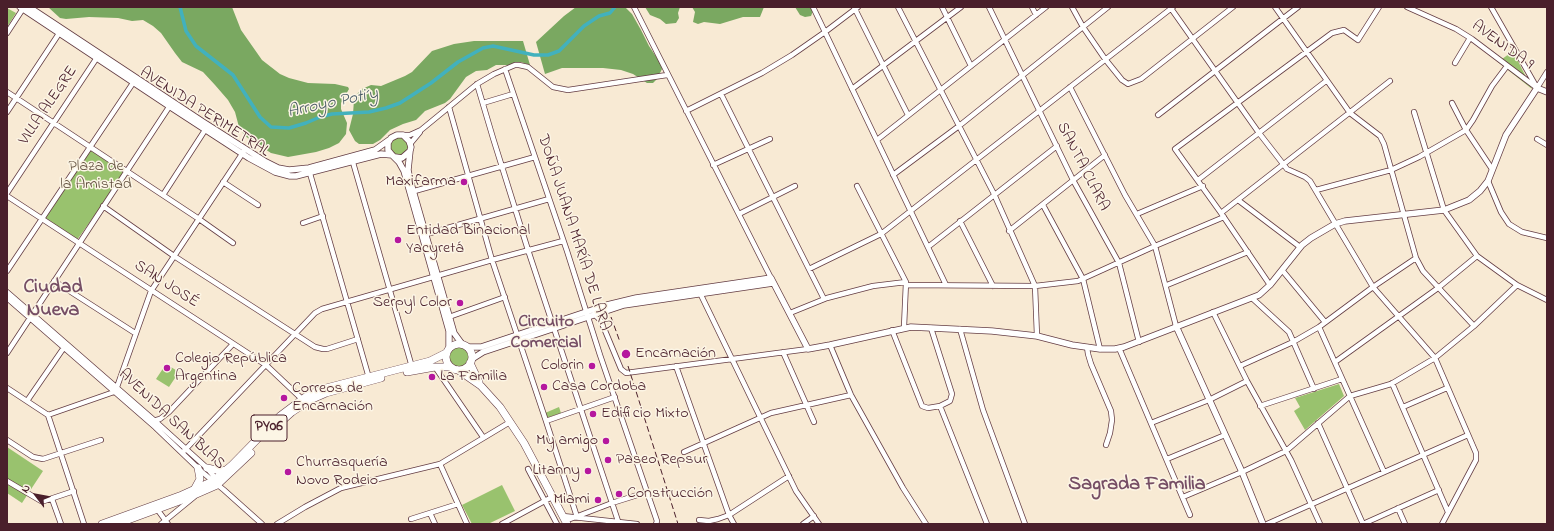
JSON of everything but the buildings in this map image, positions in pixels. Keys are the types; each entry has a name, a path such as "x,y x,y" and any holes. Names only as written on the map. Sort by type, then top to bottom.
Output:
{"highway":[{"name":"PY06","path":"218,483 227,470 280,416 304,400 434,360 455,345 464,346 471,352 471,361 481,386"},
{"path":"448,350 446,360 450,367"},
{"path":"458,370 466,368 471,361"},
{"name":"PY06","path":"412,368 450,367 458,370 481,386 494,399 524,443 565,520"},
{"name":"PY06","path":"102,524 218,483 240,464 274,428 304,400"},
{"path":"195,492 200,478 198,468"},
{"path":"208,468 221,471 227,470"},
{"name":"PY06","path":"117,524 157,509 195,492"}],"main road":[{"name":"AVENIDA PERIMETRAL","path":"24,8 244,151 278,168 309,171 352,159 379,149 389,140"},
{"path":"772,280 808,349 904,328 992,330 1037,336 1087,348 1119,348 1139,342 1176,326 1263,293 1300,247 1335,224 1345,221 1444,210 1469,200 1480,191 1488,181 1492,168 1511,127 1537,88 1547,92"},
{"path":"412,192 408,170 410,144 409,141 403,136 397,135 389,140 388,150 403,168 412,192 436,277 449,331 448,350"},
{"path":"393,156 402,158 410,151"},
{"name":"AVENIDA PERIMETRAL","path":"352,159 381,154 393,156"},
{"path":"436,277 456,336 464,346 481,347 553,326 636,298 772,280"},
{"path":"587,314 594,314 635,303 772,280"},
{"path":"1176,326 1242,472 1263,524"},
{"path":"471,361 483,352 518,337"}],"street":[{"path":"634,7 667,75 772,280"},
{"path":"813,7 946,285"},
{"path":"898,7 994,194 1009,231 1035,286 1037,336"},
{"path":"942,7 971,66"},
{"path":"852,88 961,7"},
{"name":"SANTA CLARA","path":"989,7 1073,180 1119,263 1139,342"},
{"path":"1032,7 1036,15"},
{"path":"876,140 1046,7"},
{"path":"1072,7 1083,27 1105,59 1125,83 1133,83 1141,79 1193,40 1233,7"},
{"path":"893,175 959,126 1022,74 1108,7"},
{"path":"809,269 881,234 1172,7 1193,40 1259,133 1284,165 1289,171 1308,179 1316,190 1373,287 1435,358 1476,453 1476,460 1442,524"},
{"path":"1275,7 1350,113 1380,136 1416,258 1423,271 1474,326"},
{"path":"1158,115 1298,7"},
{"path":"1270,285 1203,186 1175,149 1332,33 1344,30 1358,40 1379,7"},
{"name":"AVENIDA 9","path":"1407,7 1456,29 1537,88"},
{"path":"1420,7 1423,14"},
{"path":"1491,7 1537,88 1547,72"},
{"path":"7,33 24,8"},
{"path":"686,111 762,74 825,32 856,8 908,115"},
{"path":"7,112 61,31"},
{"path":"1455,63 1470,38"},
{"name":"VILLA ALEGRE","path":"7,193 98,56"},
{"path":"410,144 421,130 477,84 494,74 519,64 528,67 553,87 568,90 667,75"},
{"path":"1316,190 1391,170 1426,153 1466,130 1492,86 1507,66"},
{"name":"DOÑA JUANA MARÍA DE LARA","path":"505,69 657,523"},
{"path":"7,271 135,80"},
{"path":"1198,180 1326,81"},
{"path":"857,186 906,282 906,285 1035,286 1078,281 1223,215 1238,200 1390,81"},
{"path":"477,84 528,250 619,523"},
{"path":"1070,87 1136,214 1156,246 1167,285 1176,326"},
{"path":"7,92 199,218 233,243"},
{"path":"483,103 513,94"},
{"path":"721,94 824,299"},
{"path":"1452,103 1466,130 1492,168"},
{"path":"7,353 171,104"},
{"path":"449,107 492,260 546,420 576,517"},
{"path":"1414,112 1444,210 1477,256 1517,284 1547,300"},
{"path":"163,195 207,127"},
{"path":"403,136 410,135 421,130"},
{"path":"714,165 770,139"},
{"path":"1537,139 1547,145"},
{"path":"928,247 1057,146"},
{"path":"48,415 115,390 151,290 244,151"},
{"path":"1009,231 1105,155"},
{"path":"412,192 535,157"},
{"path":"352,159 412,368"},
{"path":"309,171 369,379"},
{"path":"1488,181 1501,212 1509,224 1522,232 1547,238"},
{"path":"223,182 258,205"},
{"path":"739,214 795,186"},
{"path":"1136,214 1203,186"},
{"name":"SAN JOSÉ","path":"7,196 266,365 304,400"},
{"path":"424,235 549,199"},
{"path":"1238,200 1300,247"},
{"path":"1043,205 1083,279 1100,349"},
{"path":"103,206 174,256 315,347 323,349 358,339"},
{"path":"303,223 323,216"},
{"path":"960,221 993,286"},
{"path":"184,451 318,310 563,241"},
{"path":"1167,285 1248,252"},
{"path":"1334,362 1438,288 1477,256"},
{"path":"1240,366 1293,342 1319,327 1373,287 1416,258"},
{"path":"1282,270 1325,322"},
{"path":"54,281 135,333"},
{"path":"790,313 824,299 873,286 906,282"},
{"path":"904,328 906,282"},
{"path":"1183,497 1242,472 1286,451 1350,396 1392,383 1435,358 1474,326 1517,284"},
{"name":"AVENIDA SAN BLAS","path":"7,292 149,422 184,451 208,468 218,483"},
{"path":"700,293 796,491 819,524"},
{"name":"AVENIDA SAN BLAS","path":"7,298 32,316"},
{"path":"450,317 505,298"},
{"path":"1252,298 1289,332 1314,389"},
{"path":"1213,312 1260,406 1286,451 1320,524"},
{"path":"594,314 601,321 621,369 623,372 628,373 808,349"},
{"path":"1319,327 1384,472"},
{"path":"892,330 922,406 925,408 940,406 950,401 952,394 931,328"},
{"path":"960,329 983,410 1025,524"},
{"path":"149,422 155,421 169,412 233,344"},
{"path":"830,345 852,395 903,488 926,524"},
{"path":"27,401 65,346"},
{"path":"1087,348 1091,364 1111,411 1112,420 1106,445"},
{"path":"1119,348 1190,515"},
{"path":"783,352 814,422"},
{"path":"676,366 729,515 734,524"},
{"path":"435,367 483,437"},
{"path":"1260,406 1342,380"},
{"path":"1151,423 1209,400 1247,381"},
{"path":"1392,383 1448,512"},
{"path":"7,388 48,415 84,524"},
{"path":"1403,407 1447,388"},
{"name":"AVENIDA SAN BLAS","path":"115,390 155,421 198,468 218,483"},
{"path":"684,452 760,417 852,395"},
{"path":"546,420 615,397"},
{"path":"940,406 987,524"},
{"path":"277,524 341,488 440,464 510,422"},
{"path":"1318,423 1363,524 1439,490"},
{"path":"1268,524 1468,434"},
{"path":"1167,459 1225,435"},
{"path":"7,440 37,459 43,459 101,440"},
{"path":"440,464 467,524"},
{"path":"528,469 557,524"},
{"path":"699,520 718,520 729,515 789,476"},
{"path":"7,481 41,501 52,499 74,491"},
{"path":"218,483 262,524"},
{"path":"161,524 167,522 195,492"},
{"path":"565,520 646,492"},
{"path":"502,524 552,497"},
{"path":"52,499 61,524"},
{"path":"411,518 458,504"},
{"path":"1398,508 1405,524"},
{"path":"157,509 167,522"},
{"path":"430,513 435,524"},
{"path":"803,524 814,516"},
{"path":"576,517 637,524"}],"green space":[{"path":"48,7 232,7 241,30 262,60 280,74 308,83 335,84 348,87 349,89 341,103 341,109 347,123 346,134 339,143 316,152 288,157 271,153 245,136 239,127 235,112 228,100 203,72 182,62 161,33 153,26 143,20 132,21 118,18 89,17 66,19 60,18"},
{"path":"576,7 625,7 632,14 649,46 661,64 662,69 657,79 653,83 647,83 633,74 621,70 603,68 562,68 545,74 536,42"},
{"path":"645,7 680,7 678,13 679,18 676,23 666,24 660,19 650,15"},
{"path":"692,7 764,7 760,17 743,17 720,24 704,22 698,24 693,22 695,12"},
{"path":"795,7 811,7 813,11 811,16 805,17 800,15"},
{"path":"7,8 16,13 7,27"},
{"path":"474,41 523,41 530,65 521,62 509,65 496,65 487,70 476,71 466,77 450,99 445,103 425,111 416,120 390,130 380,140 373,144 359,144 355,141 349,130 353,114 354,100 356,95 362,89 371,85 381,86 405,76 412,72 432,51 454,44"},
{"path":"1513,51 1532,89 1498,62"},
{"path":"401,136 409,143 409,150 401,156 392,153 389,144 390,141"},
{"name":"Plaza de la Amistad","path":"90,147 126,171 77,240 44,218"},
{"path":"459,346 467,349 470,357 467,365 459,368 451,365 448,357 451,349"},
{"path":"166,364 179,372 169,387 156,379"},
{"path":"1339,384 1344,396 1305,430 1294,411 1300,407 1295,398"},
{"path":"559,407 561,413 547,418 545,413"},
{"path":"7,447 43,471 22,503 7,493"},
{"path":"502,485 515,511 488,524 472,524 462,505"}],"waterway":[{"name":"Arroyo Poti´y","path":"180,7 186,31 196,46 233,75 260,117 271,127 289,128 332,114 369,112 400,103 431,83 458,62 483,48 493,46 534,55 548,55 559,51 584,26 599,16 610,13 615,7"}],"railway":[{"path":"611,317 620,342"},
{"path":"628,366 678,524"}],"place":[{"name":"Maxifarma","path":"464,182"},
{"name":"Entidad Binacional Yacyretá","path":"398,240"},
{"name":"Serpyl Color","path":"460,303"},
{"name":"Encarnación","path":"626,354"},
{"name":"Colorin","path":"592,366"},
{"name":"Colegio República Argentina","path":"167,368"},
{"name":"La Familia","path":"432,377"},
{"name":"Casa Cordoba","path":"544,387"},
{"name":"Correos de Encarnación","path":"284,398"},
{"name":"Edificio Mixto","path":"593,414"},
{"name":"My amigo","path":"606,441"},
{"name":"Paseo Repsur","path":"608,460"},
{"name":"Litanny","path":"588,471"},
{"name":"Churrasquería Novo Rodeio","path":"288,472"},
{"name":"Construcción","path":"619,494"},
{"name":"Miami","path":"598,500"}],"district":[{"name":"Ciudad Nueva","path":"53,300"},
{"name":"Circuito Comercial","path":"546,333"},
{"name":"Sagrada Familia","path":"1137,486"}]}
